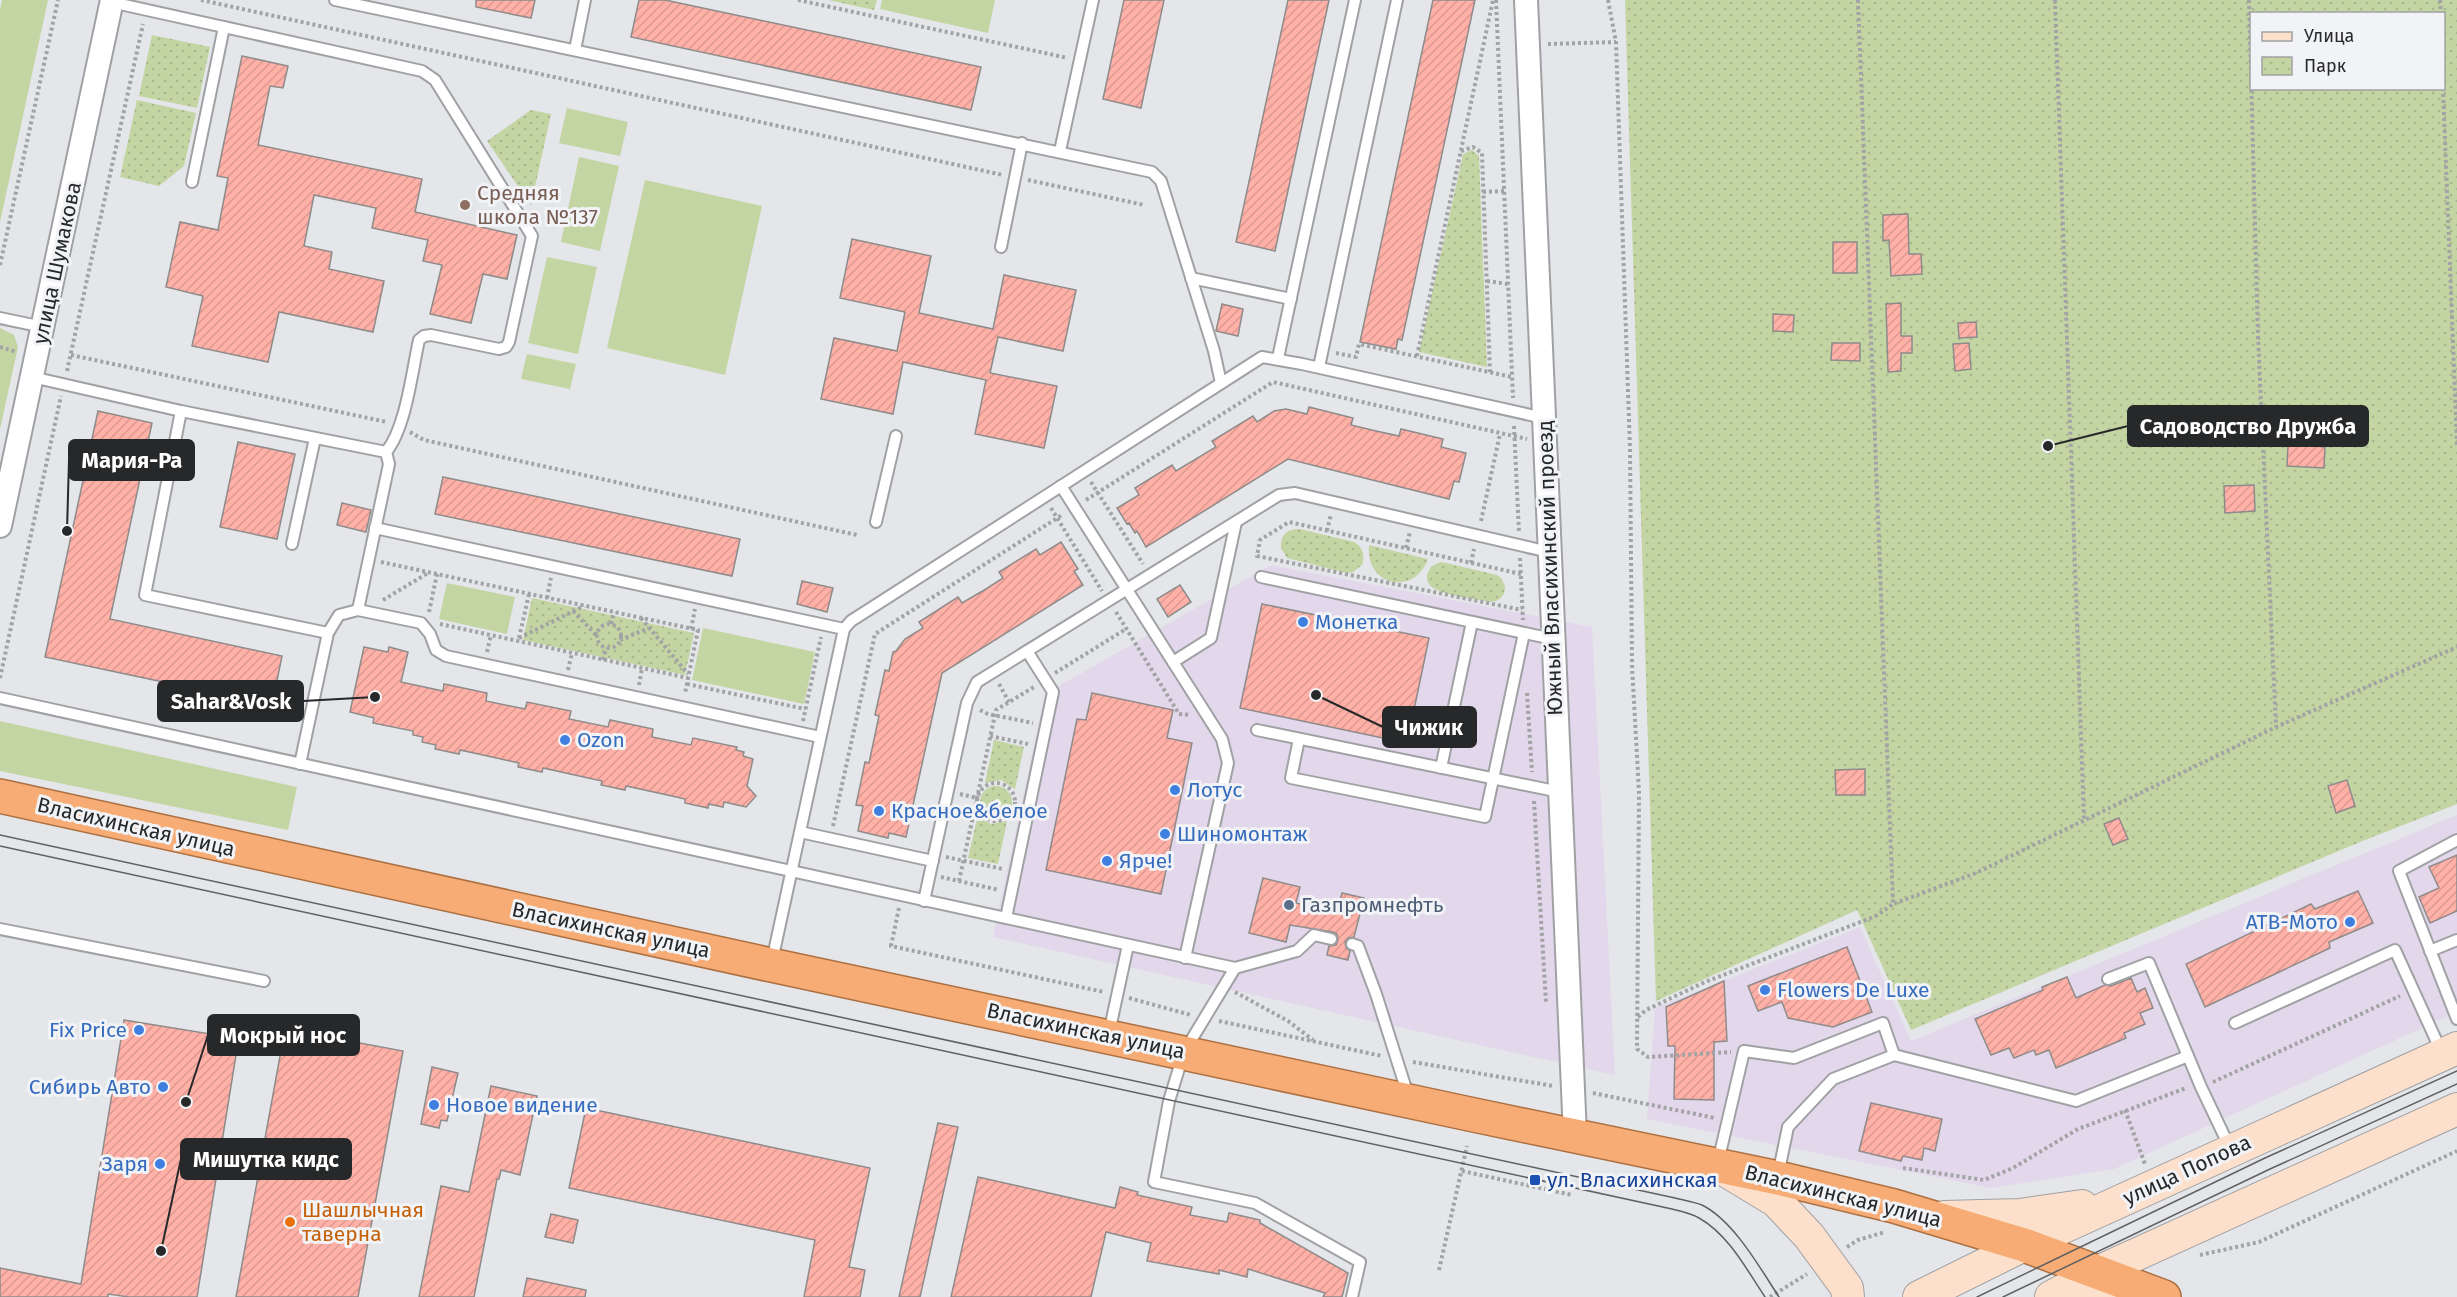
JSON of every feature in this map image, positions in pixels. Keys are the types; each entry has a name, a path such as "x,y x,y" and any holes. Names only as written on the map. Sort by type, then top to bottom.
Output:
{"highway":[{"name":"Власихинская улица","path":"0,796 771,964 1778,1178 1936,1218 2024,1245 2099,1284 2157,1295"}],"main road":[{"name":"улица Попова","path":"1919,1297 2024,1245 2142,1178 2231,1149 2450,1051"},
{"path":"2051,1297 2099,1284 2457,1109"},
{"path":"1717,1166 1776,1201 1815,1244 1847,1288 1848,1297"},
{"path":"1936,1218 2020,1215 2065,1210 2142,1178"}],"street":[{"name":"Южный Власихинский проезд","path":"1526,0 1560,792 1562,1087 1575,1136"},
{"name":"улица Шумакова","path":"0,526 111,1"}],"lane":[{"path":"335,0 1152,172 1161,181 1221,383"},
{"path":"575,50 585,0"},
{"path":"1060,151 1093,0"},
{"path":"1278,358 1355,0"},
{"path":"1319,367 1397,0"},
{"path":"111,1 422,71 435,80 532,236 506,347 499,349 431,335 419,340 400,425 386,452"},
{"path":"192,182 224,27"},
{"path":"1001,247 1022,143"},
{"path":"1191,278 1291,299"},
{"path":"0,318 43,327"},
{"path":"771,964 844,629 851,621 1262,357 1278,358 1544,418"},
{"path":"32,376 182,411 386,452"},
{"path":"182,411 145,595 328,633"},
{"path":"876,522 896,436"},
{"path":"292,544 315,438"},
{"path":"362,610 369,559 389,464 386,452"},
{"path":"1061,486 1222,739 1228,763 1185,958"},
{"path":"924,900 967,703 977,682 1279,495 1295,493 1549,552"},
{"path":"1173,662 1211,638 1236,522"},
{"path":"375,528 844,629"},
{"path":"1261,577 1553,639"},
{"path":"300,764 328,633 339,615 362,610 421,623 430,634 436,650 446,656 820,737"},
{"path":"1441,768 1472,622"},
{"path":"1299,739 1291,778 1485,817 1524,633"},
{"path":"1006,918 1053,692 1027,651"},
{"path":"0,698 1235,968 1297,951 1314,935 1331,939"},
{"path":"1257,730 1560,792"},
{"path":"800,832 933,857"},
{"path":"2457,840 2399,871 2457,1019"},
{"path":"0,929 264,981"},
{"path":"2430,951 2457,940"},
{"path":"1352,944 1358,946 1376,994 1410,1101"},
{"path":"1108,1036 1128,945"},
{"path":"2235,1023 2395,950 2414,990 2450,1051"},
{"path":"2108,979 2149,963 2201,1088 2231,1149"},
{"path":"1235,968 1184,1052 1169,1101 1154,1182 1255,1203 1360,1262 1352,1297"},
{"path":"1717,1166 1744,1051 1794,1058 1883,1023 1894,1055"},
{"path":"1778,1178 1788,1127 1833,1078 1894,1055 2076,1101 2188,1056"}],"path":[{"path":"0,265 58,0"},
{"path":"201,0 1144,205"},
{"path":"798,0 1080,60"},
{"path":"1417,356 1495,0"},
{"path":"1495,0 1524,633"},
{"path":"1608,0 1616,42 1630,449 1632,665 1639,792 1637,1049 1648,1057 1744,1051"},
{"path":"1858,0 1893,904"},
{"path":"2055,0 2084,820"},
{"path":"2249,0 2250,37"},
{"path":"0,678 63,383 147,10"},
{"path":"1527,45 1616,42"},
{"path":"2251,90 2258,336 2276,727"},
{"path":"2444,90 2457,445"},
{"path":"1461,152 1473,147 1482,153 1490,372"},
{"path":"1484,192 1504,191"},
{"path":"1486,281 1508,284"},
{"path":"1322,350 1356,357 1359,344 1512,376"},
{"path":"71,355 400,425 424,441 857,535"},
{"path":"831,839 875,634 1273,381 1545,443"},
{"path":"1478,535 1500,434"},
{"path":"1085,471 1149,575"},
{"path":"1521,574 1289,522 1260,540 1257,556 1522,610"},
{"path":"369,559 698,630 682,707"},
{"path":"362,610 428,572"},
{"path":"427,621 437,574"},
{"path":"519,640 529,594"},
{"path":"519,640 584,606"},
{"path":"573,611 597,636 599,643 606,648 614,647 620,640 650,628"},
{"path":"611,624 614,612"},
{"path":"641,618 689,676"},
{"path":"438,624 689,676"},
{"path":"597,636 599,628 611,624 618,628 620,640"},
{"path":"800,733 824,625"},
{"path":"959,881 996,710 1126,630"},
{"path":"1638,1017 1646,1010 1705,982 1876,916 1893,904 1976,873 2276,727 2457,646"},
{"path":"603,660 606,648"},
{"path":"992,673 1009,702"},
{"path":"687,684 805,709"},
{"path":"1527,692 1547,1014"},
{"path":"967,703 995,715 1046,726"},
{"path":"990,736 1029,744"},
{"path":"1000,783 1013,792 1015,806 1007,819 992,821 980,813 977,798 986,786 1000,783"},
{"path":"933,857 963,860 1016,872"},
{"path":"930,875 1011,893"},
{"path":"902,896 891,945 1316,1042 1397,1059 1562,1087 1727,1121"},
{"path":"1225,986 1288,1021 1316,1042"},
{"path":"1902,1168 1984,1180 2013,1167 2078,1129 2186,1088 2201,1088 2414,990"},
{"path":"1551,1074 1562,1087"},
{"path":"2125,1110 2142,1178"},
{"path":"1439,1270 1467,1146"},
{"path":"2189,1257 2259,1242 2457,1152"},
{"path":"1462,1171 1572,1195"},
{"path":"1844,1249 1858,1240 1885,1232"},
{"path":"1770,1297 1816,1268"}],"shaded area":[{"path":"1271,565 1592,627 1615,1075 993,937 1045,694"},
{"path":"2457,815 2457,1012 2114,1169 1991,1188 1647,1119 1655,1008 1860,927 1911,1041"}],"green space":[{"path":"2,0 48,0 0,222 0,10"},
{"path":"828,0 877,0 874,10"},
{"path":"882,0 995,0 988,33 880,9"},
{"path":"1625,0 2457,0 2457,804 2365,840 1911,1030 1857,910 1656,1001"},
{"path":"152,35 210,47 197,108 139,96"},
{"path":"137,100 196,113 184,166 159,186 120,177"},
{"path":"567,108 628,122 620,156 559,143"},
{"path":"531,110 551,114 531,205 487,141"},
{"path":"1472,150 1479,156 1487,367 1419,352 1463,154"},
{"path":"579,157 619,166 600,251 561,242"},
{"path":"645,180 762,206 725,375 607,348"},
{"path":"547,257 597,267 578,354 528,343"},
{"path":"0,328 14,335 18,347 0,429"},
{"path":"527,354 576,364 570,389 521,379"},
{"path":"1300,529 1354,542 1362,552 1362,565 1353,572 1347,573 1287,558 1281,548 1283,536 1288,531"},
{"path":"1369,545 1428,559 1421,571 1412,579 1392,582 1375,570 1370,559"},
{"path":"1442,562 1497,575 1505,586 1503,595 1490,602 1435,589 1428,582 1428,573 1433,566"},
{"path":"447,583 515,597 507,634 439,619"},
{"path":"532,598 694,633 685,675 523,640"},
{"path":"703,628 815,652 804,704 692,680"},
{"path":"0,721 297,787 288,830 0,771"},
{"path":"994,740 1024,747 1015,789 1001,780 985,783"},
{"path":"996,786 1007,791 1012,802 1007,813 996,818 985,813 980,802 985,791"},
{"path":"978,815 991,824 1007,821 998,864 968,858"}],"building":[{"path":"476,0 535,0 531,18 476,7"},
{"path":"639,0 665,0 981,67 971,110 631,37"},
{"path":"1124,0 1164,0 1141,108 1103,99"},
{"path":"1288,0 1329,0 1275,251 1236,242"},
{"path":"1433,0 1475,0 1402,340 1398,339 1396,349 1360,342"},
{"path":"242,56 288,66 283,88 270,86 258,145 422,179 415,212 517,235 507,279 483,274 471,323 430,314 442,265 423,261 428,240 372,228 376,208 314,195 304,246 332,252 329,269 384,281 373,332 279,312 268,362 192,346 203,296 166,287 180,222 218,230 228,178 217,176"},
{"path":"1908,214 1909,254 1921,254 1922,274 1891,276 1889,240 1883,241 1883,215"},
{"path":"852,239 931,256 919,313 993,329 1004,275 1076,290 1063,351 998,337 990,373 1057,386 1044,448 975,434 986,380 903,362 893,414 821,399 834,338 897,351 905,312 840,298"},
{"path":"1833,242 1857,242 1857,273 1833,273"},
{"path":"1901,303 1901,336 1912,336 1912,353 1901,353 1901,371 1888,372 1886,304"},
{"path":"1222,304 1243,309 1238,336 1216,331"},
{"path":"1773,314 1794,315 1793,332 1773,331"},
{"path":"1976,322 1977,337 1959,338 1958,323"},
{"path":"1832,343 1860,343 1860,361 1831,360"},
{"path":"1969,343 1971,369 1955,371 1953,344"},
{"path":"1309,407 1353,418 1351,425 1376,431 1399,436 1401,429 1443,439 1441,447 1466,453 1459,482 1454,481 1449,499 1288,459 1146,547 1137,531 1135,533 1129,523 1127,524 1117,508 1139,495 1135,488 1172,465 1176,471 1216,447 1212,441 1253,416 1257,422 1274,411 1286,409 1307,414"},
{"path":"98,411 152,423 110,619 282,656 272,705 45,657"},
{"path":"2294,427 2315,428 2314,446 2325,447 2324,468 2287,466 2288,445 2293,445"},
{"path":"238,442 295,454 277,539 220,527"},
{"path":"443,477 740,539 732,576 435,514"},
{"path":"2254,485 2255,511 2225,513 2224,486"},
{"path":"342,503 371,510 366,532 337,525"},
{"path":"1061,542 1078,569 1074,571 1083,585 942,673 906,837 889,833 888,838 858,831 863,806 856,805 865,762 869,763 879,716 875,715 885,670 889,671 893,652 905,639 923,628 919,622 958,597 962,603 986,589 1003,578 999,572 1036,549 1040,555"},
{"path":"802,581 833,588 827,612 797,604"},
{"path":"1180,585 1191,602 1168,617 1157,599"},
{"path":"1262,604 1429,638 1407,743 1240,708"},
{"path":"364,647 388,652 389,647 408,652 401,682 443,691 444,684 487,693 486,701 525,709 527,702 571,711 569,719 608,727 610,720 653,729 652,737 691,745 693,738 737,747 736,750 744,752 743,756 753,759 747,786 756,796 746,807 724,802 723,807 709,804 708,808 685,803 685,799 626,786 625,790 601,785 602,781 543,768 542,772 518,767 519,763 460,750 459,754 435,749 436,745 422,742 423,737 413,735 413,731 373,723 374,718 350,712"},
{"path":"1092,693 1173,710 1167,738 1192,743 1161,894 1046,870 1077,719 1086,720"},
{"path":"1865,769 1865,795 1836,795 1835,770"},
{"path":"2347,780 2355,806 2336,813 2328,786"},
{"path":"2119,818 2128,839 2113,845 2104,824"},
{"path":"2457,855 2457,911 2430,923 2419,897 2439,888 2429,867"},
{"path":"1263,878 1300,887 1296,903 1337,913 1342,893 1364,898 1354,937 1348,938 1345,942 1346,948 1350,951 1348,960 1327,955 1329,946 1336,945 1338,940 1337,934 1333,932 1290,925 1286,942 1249,933"},
{"path":"2358,891 2373,923 2329,942 2330,948 2205,1007 2186,964 2311,904 2315,909"},
{"path":"1847,947 1872,1012 1833,1027 1788,1018 1782,1002 1758,1011 1748,986"},
{"path":"2067,977 2076,998 2105,985 2111,986 2131,978 2137,992 2145,988 2153,1008 2140,1013 2145,1024 2124,1033 2126,1038 2056,1068 2049,1050 2036,1055 2034,1050 2014,1058 2009,1048 1991,1055 1975,1019 2043,990 2042,987"},
{"path":"1724,981 1727,1041 1714,1042 1714,1100 1674,1099 1675,1046 1668,1046 1666,1007"},
{"name":"Заря","path":"124,1020 216,1035 218,1026 240,1030 197,1297 129,1297 108,1294 108,1297 0,1297 0,1268 81,1284"},
{"path":"285,1029 403,1051 358,1297 236,1297"},
{"path":"432,1067 458,1073 447,1121 441,1120 439,1128 421,1124"},
{"path":"491,1086 537,1096 520,1175 501,1170 499,1179 497,1179 474,1297 419,1297 441,1186 469,1192"},
{"path":"1871,1103 1942,1119 1935,1151 1924,1148 1922,1160 1903,1156 1901,1161 1859,1151"},
{"path":"586,1108 870,1168 849,1267 865,1270 860,1297 804,1297 815,1240 569,1188"},
{"path":"938,1123 958,1127 920,1297 899,1297"},
{"path":"978,1177 1115,1208 1120,1187 1138,1192 1137,1195 1192,1207 1190,1215 1227,1222 1229,1213 1260,1220 1260,1223 1348,1273 1342,1297 1323,1297 1325,1293 1248,1269 1247,1277 1219,1270 1219,1274 1147,1261 1151,1243 1106,1232 1091,1297 951,1297"},
{"path":"551,1214 578,1220 573,1243 545,1237"},
{"path":"527,1278 586,1290 585,1297 523,1297"}],"tram line":[{"path":"0,835 1692,1202 1714,1212 1725,1222 1755,1259 1779,1297"},
{"path":"0,846 1682,1211 1699,1218 1719,1233 1736,1253 1765,1297"},
{"path":"1977,1297 2265,1158 2457,1071"},
{"path":"2003,1297 2270,1169 2457,1084"}],"place":[{"name":"Средняя школа №137","path":"465,205"},
{"name":"Садоводство Дружба","path":"2048,446"},
{"name":"Мария-Ра","path":"67,531"},
{"name":"Монетка","path":"1303,622"},
{"name":"Чижик","path":"1316,695"},
{"name":"Sahar&Vosk","path":"375,697"},
{"name":"Ozon","path":"565,740"},
{"name":"Лотус","path":"1175,790"},
{"name":"Красное&белое","path":"879,811"},
{"name":"Шиномонтаж","path":"1165,834"},
{"name":"Ярче!","path":"1107,861"},
{"name":"Газпромнефть","path":"1289,905"},
{"name":"АТВ-Мото","path":"2350,922"},
{"name":"Flowers De Luxe","path":"1765,990"},
{"name":"Fix Price","path":"139,1030"},
{"name":"Сибирь Авто","path":"163,1087"},
{"name":"Мокрый нос","path":"186,1102"},
{"name":"Новое видение","path":"434,1105"},
{"name":"Заря","path":"160,1164"},
{"name":"ул. Власихинская","path":"1535,1180"},
{"name":"Шашлычная таверна","path":"290,1222"},
{"name":"Мишутка кидс","path":"161,1251"}]}
